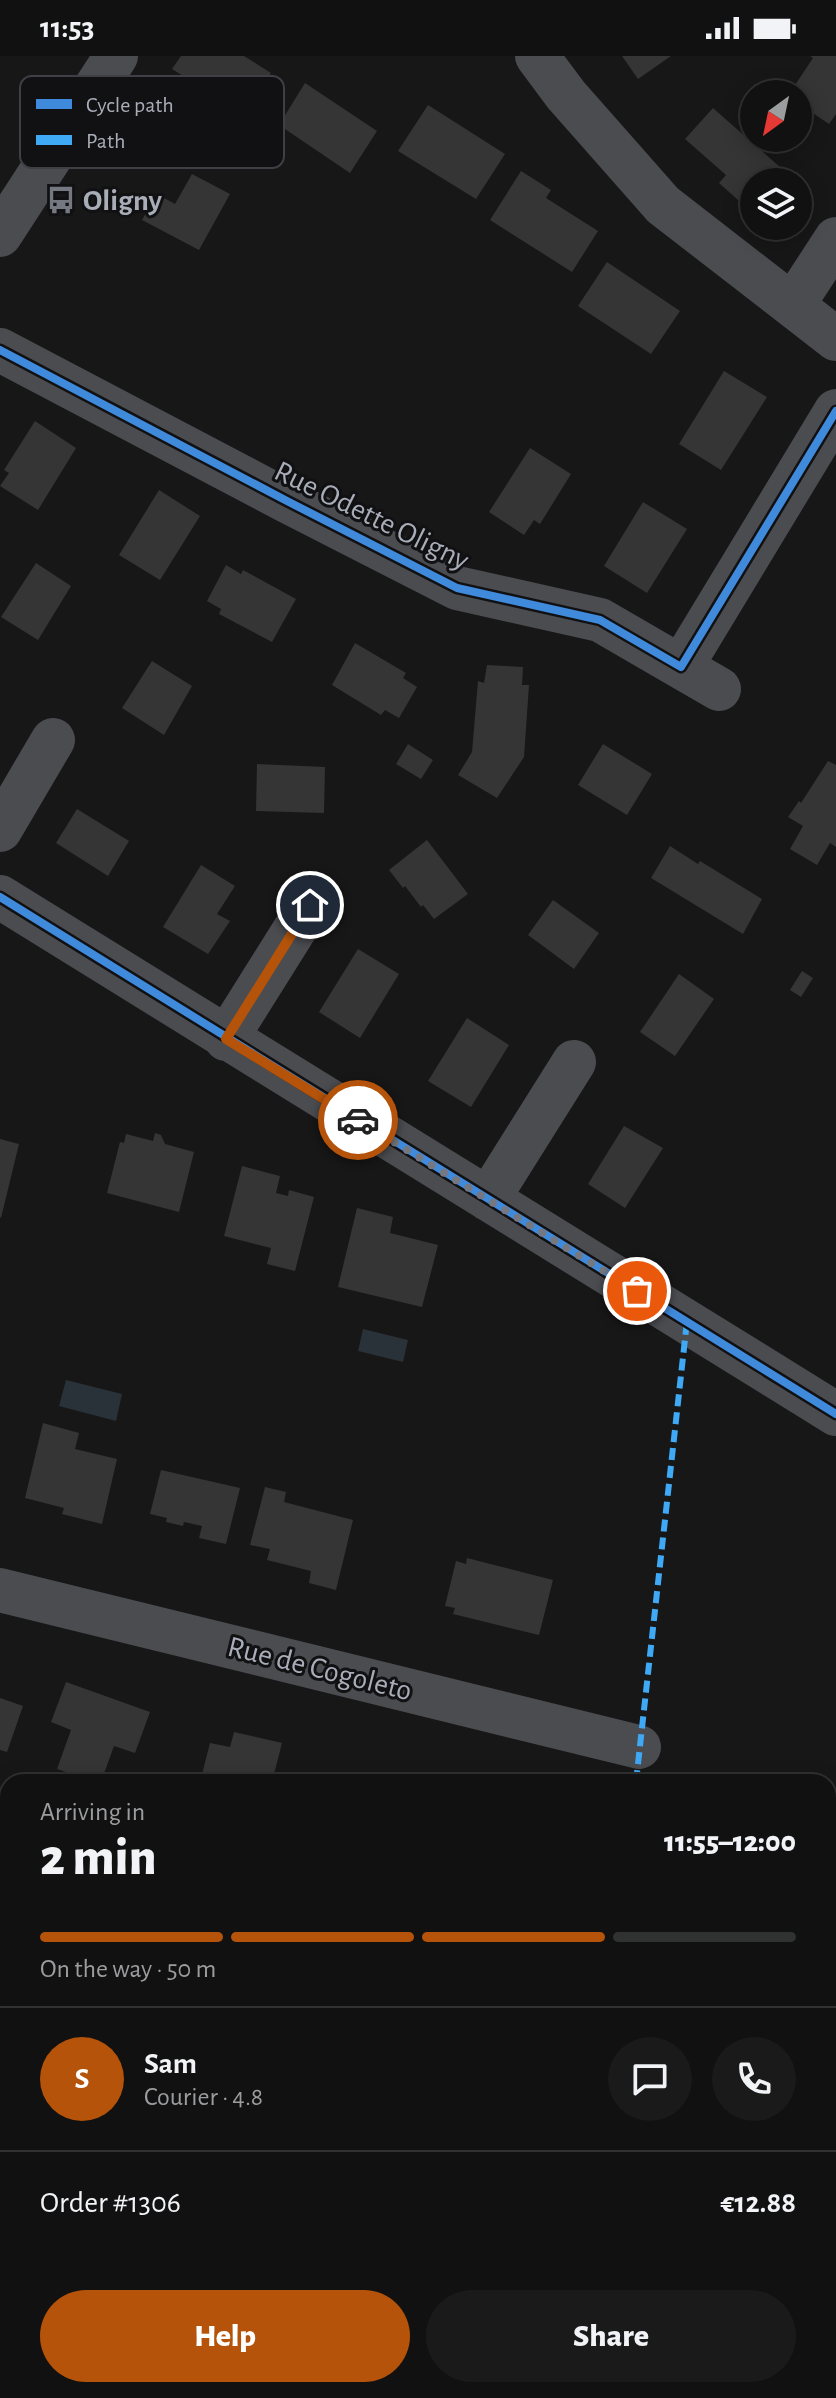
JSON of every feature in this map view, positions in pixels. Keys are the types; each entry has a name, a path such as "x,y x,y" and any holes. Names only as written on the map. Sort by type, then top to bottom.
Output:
{"street":[{"path":"103,76 116,56"},
{"path":"537,56 566,95 663,205 836,339"},
{"path":"0,235 43,168"},
{"path":"793,305 836,239"},
{"name":"Rue Odette Oligny","path":"0,350 457,588 600,620 719,689"},
{"path":"681,667 836,411"},
{"path":"0,830 53,740"},
{"path":"0,897 836,1414"},
{"path":"226,1039 310,905"},
{"path":"488,1199 574,1062"},
{"name":"Rue de Cogoleto","path":"0,1590 639,1747"}],"shaded area":[{"path":"363,1329 408,1340 403,1362 358,1351"},
{"path":"66,1380 122,1394 116,1421 59,1406"}],"building":[{"path":"181,56 244,56 271,73 269,76 183,76 172,69"},
{"path":"622,56 671,56 638,79"},
{"path":"810,56 836,56 836,114 829,124 812,112 812,80 798,80 813,58"},
{"path":"305,83 377,131 350,173 284,128 284,117"},
{"path":"428,105 505,154 476,199 398,151"},
{"path":"713,108 740,132 740,152 763,152 781,168 740,168 740,202 719,183 726,175 685,139"},
{"path":"521,171 551,190 546,198 598,231 572,272 490,220"},
{"path":"192,174 230,194 199,250 142,220 157,194 175,204"},
{"path":"607,262 680,311 651,354 578,306"},
{"path":"724,371 767,397 721,470 679,444"},
{"path":"35,421 76,448 38,510 0,486 9,473 4,470"},
{"path":"530,448 571,474 540,524 534,520 524,535 489,512"},
{"path":"159,490 200,516 160,580 119,555"},
{"path":"643,502 687,529 647,593 604,566"},
{"path":"36,563 71,586 38,640 1,617"},
{"path":"226,565 241,574 243,570 296,599 272,642 219,614 221,609 207,601"},
{"path":"355,643 406,673 403,678 417,687 399,718 385,710 381,715 332,685"},
{"path":"152,661 192,686 164,735 122,708"},
{"path":"487,665 523,667 522,685 529,685 524,757 497,798 458,775 472,752 478,681 484,683"},
{"path":"408,744 433,760 421,779 396,764"},
{"path":"603,744 652,774 627,815 578,785"},
{"path":"828,761 836,765 836,847 830,843 817,865 790,849 803,826 788,817 799,801 801,803"},
{"path":"257,764 325,767 324,813 256,811"},
{"path":"77,809 129,841 108,876 56,843"},
{"path":"427,840 468,894 434,919 389,870"},
{"path":"670,846 762,899 743,934 651,878"},
{"path":"201,865 235,886 217,914 230,921 208,954 163,927"},
{"path":"553,900 599,933 574,969 528,935"},
{"path":"358,949 399,974 360,1038 319,1012"},
{"path":"802,971 813,978 801,997 790,990"},
{"path":"679,974 714,999 675,1056 640,1032"},
{"path":"467,1018 509,1045 471,1107 428,1081"},
{"path":"624,1126 663,1148 625,1208 588,1184"},
{"path":"155,1133 161,1135 165,1144 194,1152 179,1212 107,1193 120,1142 124,1143 126,1134 153,1141"},
{"path":"0,1139 19,1144 1,1218 0,1217"},
{"path":"242,1166 280,1176 276,1193 288,1196 289,1190 314,1197 295,1271 267,1264 271,1248 224,1236"},
{"path":"357,1208 393,1217 390,1233 438,1245 422,1307 338,1287"},
{"path":"43,1423 79,1433 75,1449 117,1459 102,1524 62,1514 64,1508 25,1498"},
{"path":"161,1470 240,1488 226,1544 199,1538 202,1526 184,1522 183,1526 150,1514"},
{"path":"265,1487 286,1492 284,1502 353,1520 336,1590 309,1583 311,1571 267,1560 270,1549 250,1545"},
{"path":"467,1558 553,1580 539,1635 453,1614 455,1608 445,1606 456,1561 466,1564"},
{"path":"66,1682 150,1712 135,1753 114,1746 104,1774 71,1774 57,1769 71,1730 51,1722"},
{"path":"0,1698 23,1706 7,1752 0,1750"},
{"path":"234,1732 282,1743 274,1774 202,1774 210,1743 230,1747"}],"marked path":[{"path":"637,1774 687,1321"}],"cycle path":[{"path":"0,350 457,588 600,620 681,667 836,411"},
{"path":"0,897 836,1414"}],"way so far":[{"path":"358,1120 637,1291"}],"place":[{"name":"Oligny","path":"61,200"}],"route":[{"path":"310,905 226,1039 358,1120"}]}
